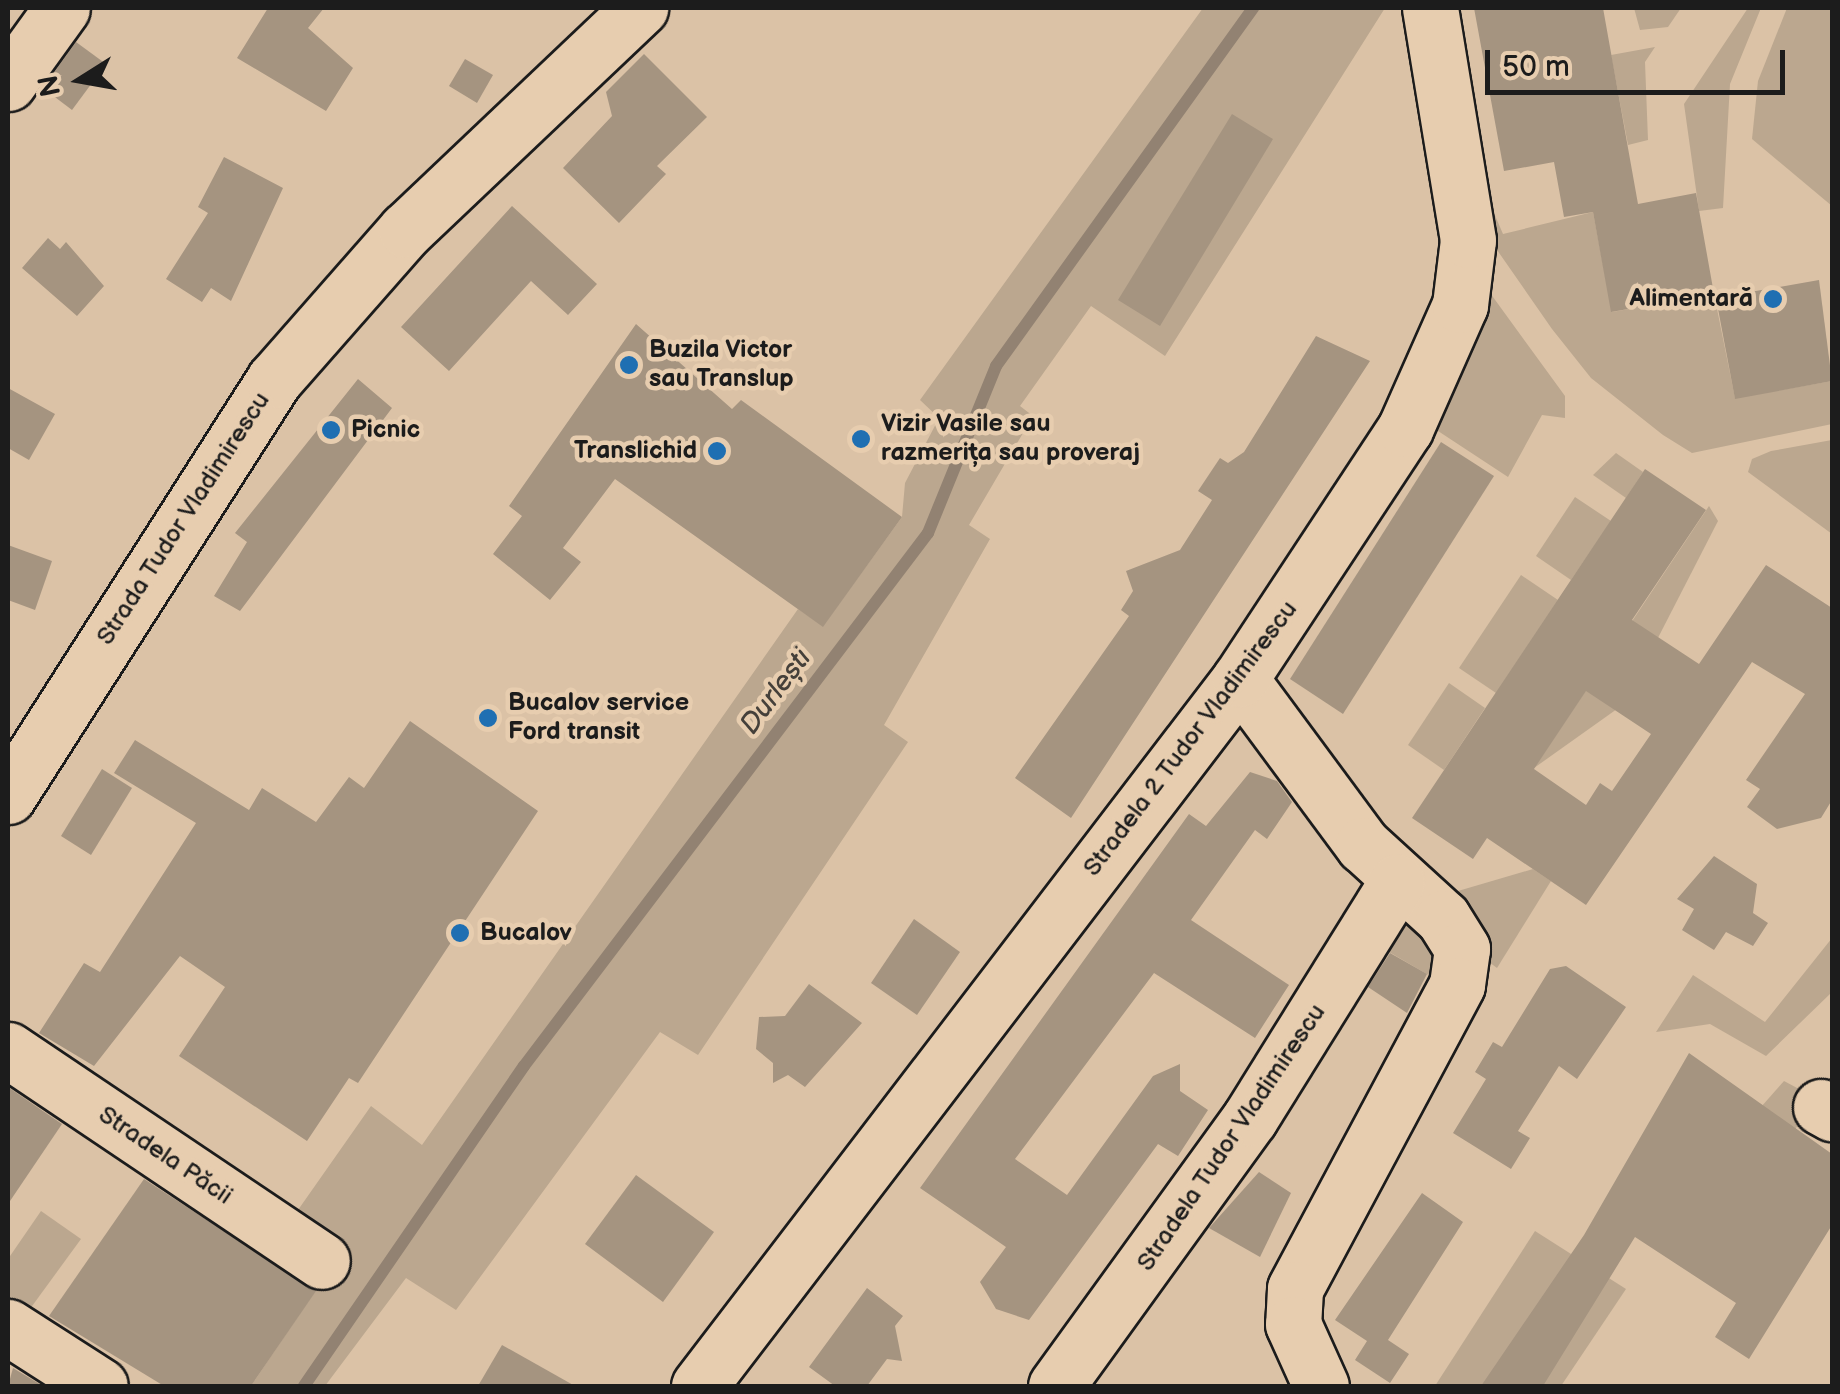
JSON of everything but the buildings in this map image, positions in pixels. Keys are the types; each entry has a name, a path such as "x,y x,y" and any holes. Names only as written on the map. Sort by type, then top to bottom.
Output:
{"street":[{"path":"8,83 62,8"},
{"name":"Strada Tudor Vladimirescu","path":"8,796 274,380 406,230 640,8"},
{"name":"Stradela 2 Tudor Vladimirescu","path":"698,1386 1240,679 1406,429 1460,305 1468,240 1430,8"},
{"path":"1240,679 1397,882 1456,932 1463,968 1294,1289 1293,1324 1321,1386"},
{"name":"Stradela Tudor Vladimirescu","path":"1056,1386 1250,1118 1397,882"},
{"name":"Stradela Păcii","path":"8,1050 322,1261"},
{"path":"8,1327 100,1386"}],"shaded area":[{"path":"1203,8 1385,8 1165,356 1091,306 1020,406 1033,416 969,525 990,539 884,725 908,742 698,1055 660,1032 456,1310 406,1278 325,1386 251,1386 343,1250 298,1210 371,1106 422,1145 798,609 823,626 902,517 905,483 939,418 920,400"},
{"path":"1634,8 1681,8 1668,27 1640,30"},
{"path":"1748,8 1761,8 1730,84 1723,208 1699,211 1684,104"},
{"path":"1787,8 1832,8 1832,206 1752,139 1758,81"},
{"path":"1655,47 1645,62 1648,140 1628,145 1611,55"},
{"path":"1484,190 1503,234 1593,212 1612,312 1714,294 1735,398 1832,381 1832,424 1692,453 1663,435 1591,378 1552,329 1479,224"},
{"path":"1485,286 1565,396 1565,418 1542,415 1508,477 1435,429"},
{"path":"1832,440 1832,534 1748,472 1752,459 1771,451"},
{"path":"1616,453 1643,472 1626,498 1593,475"},
{"path":"1575,497 1611,521 1571,580 1536,556"},
{"path":"1709,506 1718,521 1624,704 1534,768"},
{"path":"1521,575 1558,600 1496,693 1459,668"},
{"path":"1449,683 1485,708 1444,770 1408,745"},
{"path":"1533,869 1551,881 1497,968 1478,954 1453,903 1458,891"},
{"path":"1410,923 1441,946 1432,977 1384,949 1394,928"},
{"path":"1832,938 1832,992 1766,1056 1710,1024 1656,1032 1693,975 1765,1022"},
{"path":"1784,1081 1799,1089 1805,1112 1795,1130 1761,1107"},
{"path":"41,1211 81,1239 27,1313 8,1299 8,1259"},
{"path":"1535,1231 1626,1289 1561,1386 1435,1386"}],"waterway":[{"name":"Durlești","path":"304,1386 524,1066 928,533 996,366 1253,8"}],"place":[{"name":"Alimentară","path":"1773,299"},
{"name":"Buzila Victor sau Translup","path":"629,365"},
{"name":"Picnic","path":"331,430"},
{"name":"Vizir Vasile sau razmerița sau proveraj","path":"861,439"},
{"name":"Translichid","path":"717,451"},
{"name":"Bucalov service Ford transit","path":"488,718"},
{"name":"Bucalov","path":"460,933"}]}
